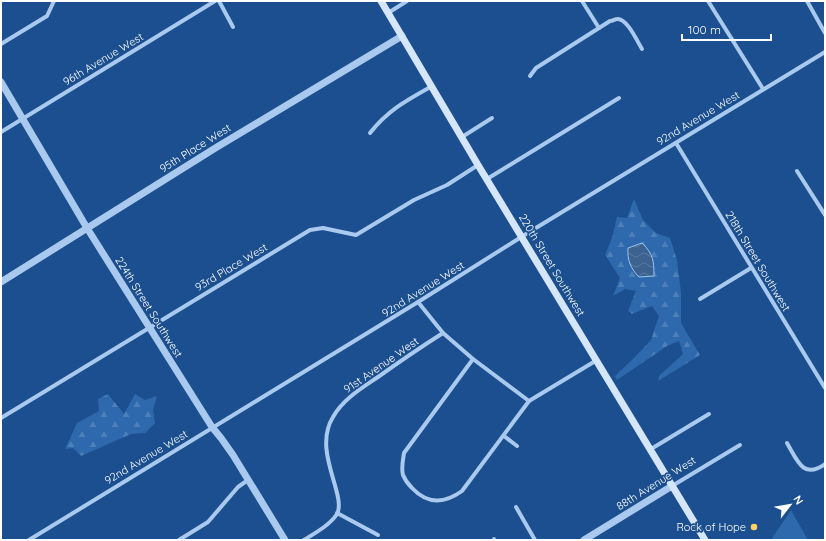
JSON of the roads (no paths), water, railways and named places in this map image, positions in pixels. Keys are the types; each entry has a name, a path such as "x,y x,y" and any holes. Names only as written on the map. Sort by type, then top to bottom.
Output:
{"main road":[{"name":"220th Street Southwest","path":"381,1 478,165 705,540"}],"street":[{"path":"1,44 47,16 54,1"},
{"name":"96th Avenue West","path":"1,132 215,1"},
{"path":"219,1 233,27"},
{"path":"388,13 407,1"},
{"path":"582,1 599,28"},
{"path":"708,1 763,89"},
{"path":"807,1 825,34"},
{"path":"530,76 536,68 610,21 617,19 626,23 642,49"},
{"name":"95th Place West","path":"1,282 217,147 402,36"},
{"name":"92nd Avenue West","path":"29,540 825,52"},
{"name":"224th Street Southwest","path":"1,82 87,228 285,540"},
{"path":"370,133 379,121 392,109 432,86"},
{"path":"487,179 619,98"},
{"path":"462,137 492,118"},
{"name":"218th Street Southwest","path":"676,143 825,388"},
{"name":"93rd Place West","path":"1,418 310,230 323,228 356,234 414,200 447,184 478,165"},
{"path":"798,170 825,216"},
{"path":"700,299 751,268"},
{"path":"418,302 443,332 473,359 530,401"},
{"name":"91st Avenue West","path":"338,513 338,500 326,455 325,440 333,416 345,401 363,387 443,332"},
{"path":"473,359 404,453 402,469 403,476 407,483 415,491 430,500 448,499 462,491 530,401 597,360"},
{"path":"650,449 709,414"},
{"path":"504,436 517,446"},
{"path":"787,443 801,466 805,469 817,469 825,464"},
{"name":"88th Avenue West","path":"584,540 740,445"},
{"path":"179,540 208,522 238,487 248,480"},
{"path":"516,507 535,540"},
{"path":"304,540 327,524 338,513 378,535"}],"water":[{"path":"642,243 649,251 652,258 654,276 639,277 630,264 628,248"}],"place":[{"name":"Rock of Hope","path":"754,527"}]}
